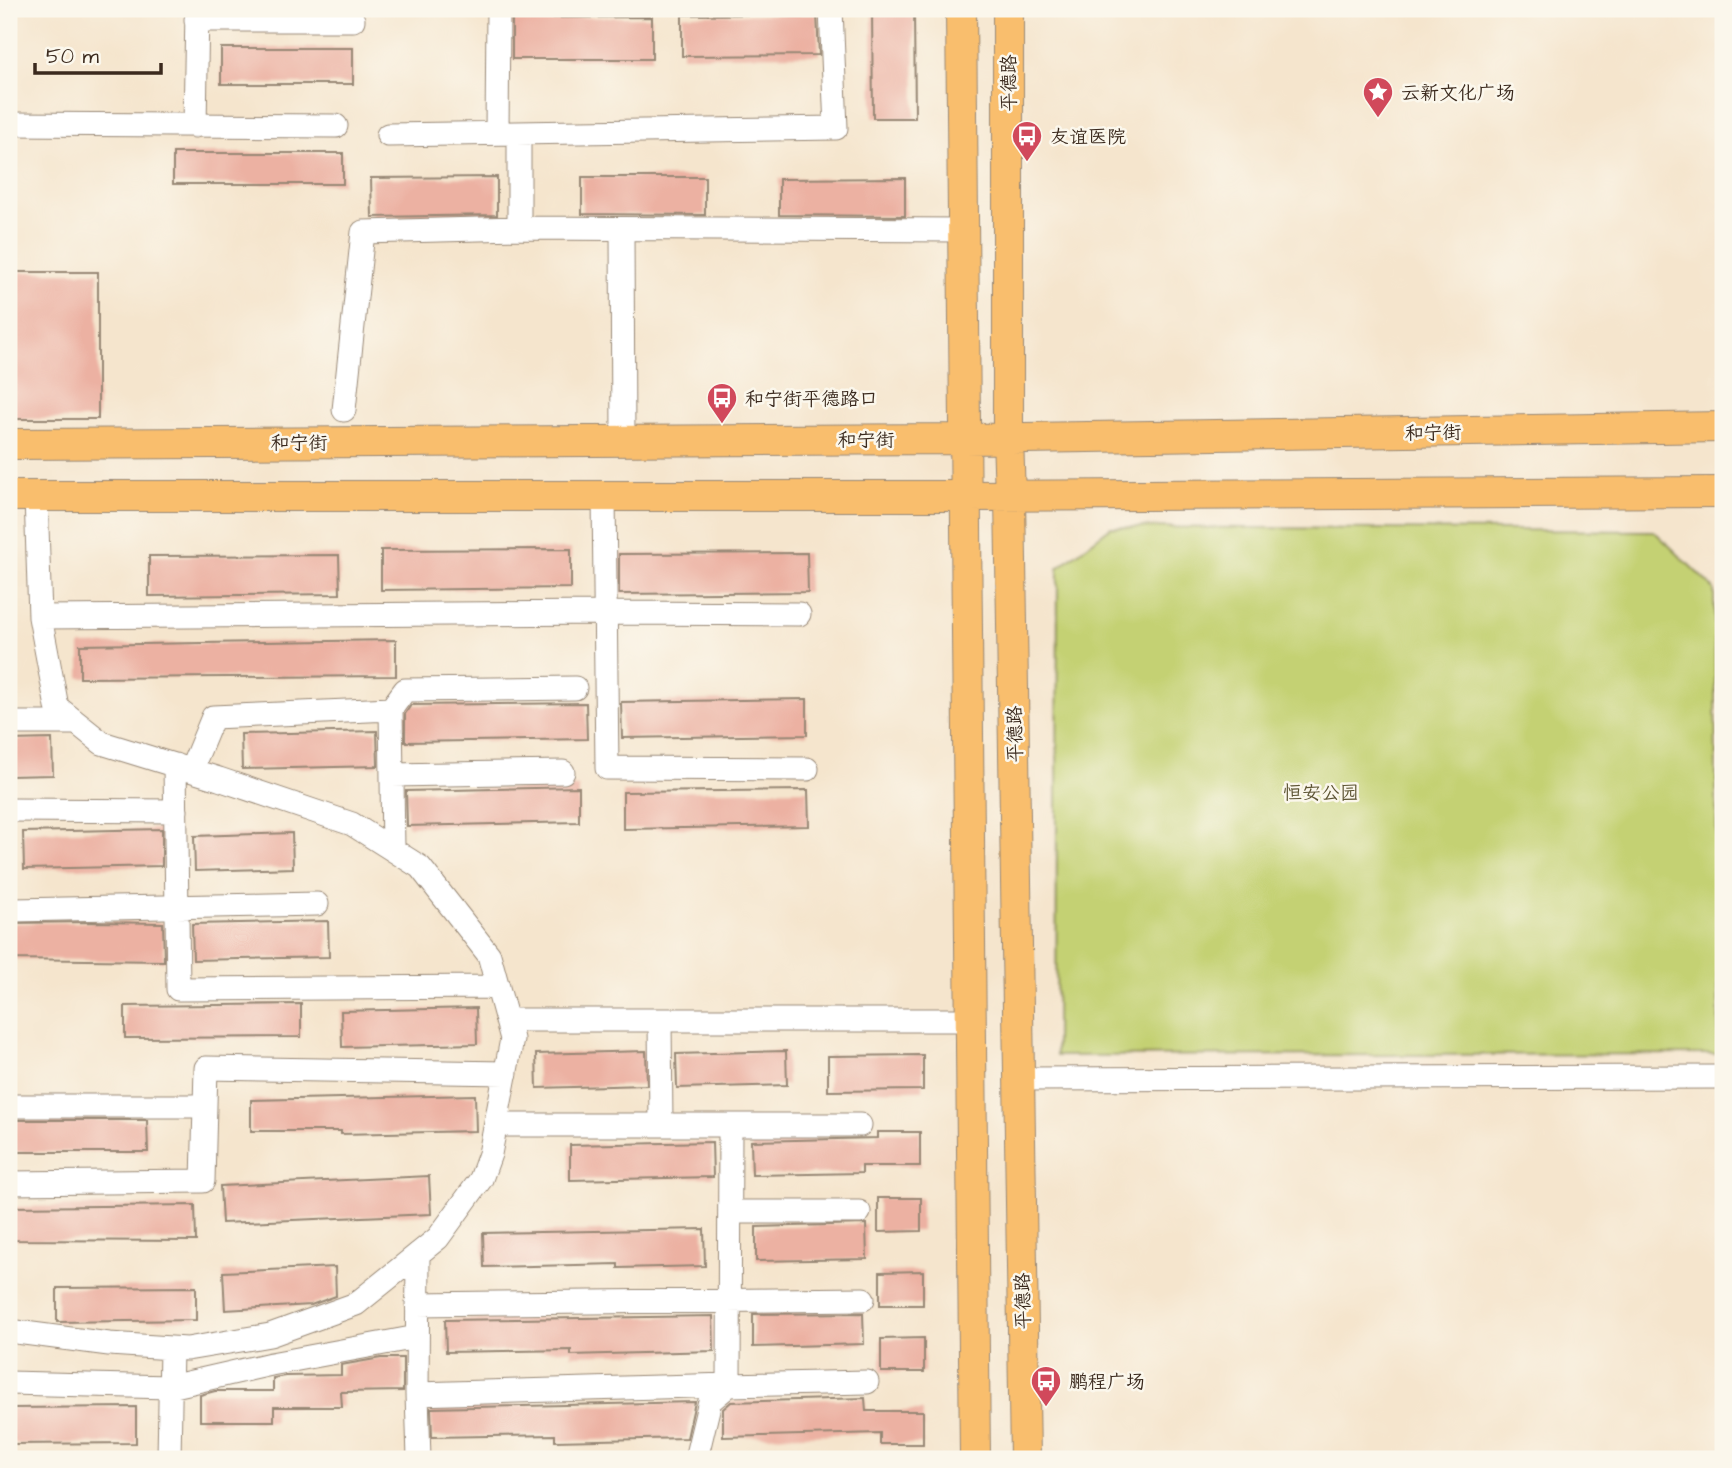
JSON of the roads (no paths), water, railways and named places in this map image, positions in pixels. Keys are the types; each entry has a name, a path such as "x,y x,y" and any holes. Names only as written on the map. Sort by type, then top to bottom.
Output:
{"main road":[{"path":"961,9 975,1459"},
{"name":"平德路","path":"1007,9 1007,438 1025,1459"},
{"name":"和宁街","path":"9,444 965,439 1723,427"},
{"path":"23,496 1010,496 1723,492"}],"lane":[{"path":"498,9 519,228"},
{"path":"388,135 836,128 831,9"},
{"path":"195,126 197,15 353,20"},
{"path":"9,124 336,126"},
{"path":"344,410 363,232 519,228 963,230"},
{"path":"622,229 623,441"},
{"path":"604,495 607,768 807,769"},
{"path":"9,1331 109,1344 187,1349 270,1335 356,1304 438,1238 481,1179 490,1154 512,1039 489,955 420,867 352,824 102,743 57,707 40,617 23,496"},
{"path":"40,617 799,614"},
{"path":"393,850 391,709 405,690 575,688"},
{"path":"391,709 213,718 183,768 176,811 178,989 498,987"},
{"path":"9,723 76,723"},
{"path":"392,775 563,772"},
{"path":"9,810 176,811"},
{"path":"14,910 317,904"},
{"path":"507,1020 971,1020"},
{"path":"660,1020 661,1125"},
{"path":"9,1183 203,1181 206,1068 506,1073"},
{"path":"1019,1079 1723,1077"},
{"path":"9,1106 205,1106"},
{"path":"496,1125 860,1125"},
{"path":"696,1459 710,1401 729,1385 730,1125"},
{"path":"730,1212 859,1212"},
{"path":"418,1254 419,1459"},
{"path":"417,1304 863,1299"},
{"path":"9,1383 170,1387 271,1364 417,1337"},
{"path":"169,1459 171,1348"},
{"path":"417,1394 867,1382"}],"place":[{"name":"云新文化广场","path":"1378,119"},
{"name":"友谊医院","path":"1027,163"},
{"name":"和宁街平德路口","path":"722,425"},
{"name":"鹏程广场","path":"1046,1408"}],"park label":[{"name":"恒安公园","path":"1321,792"}]}
